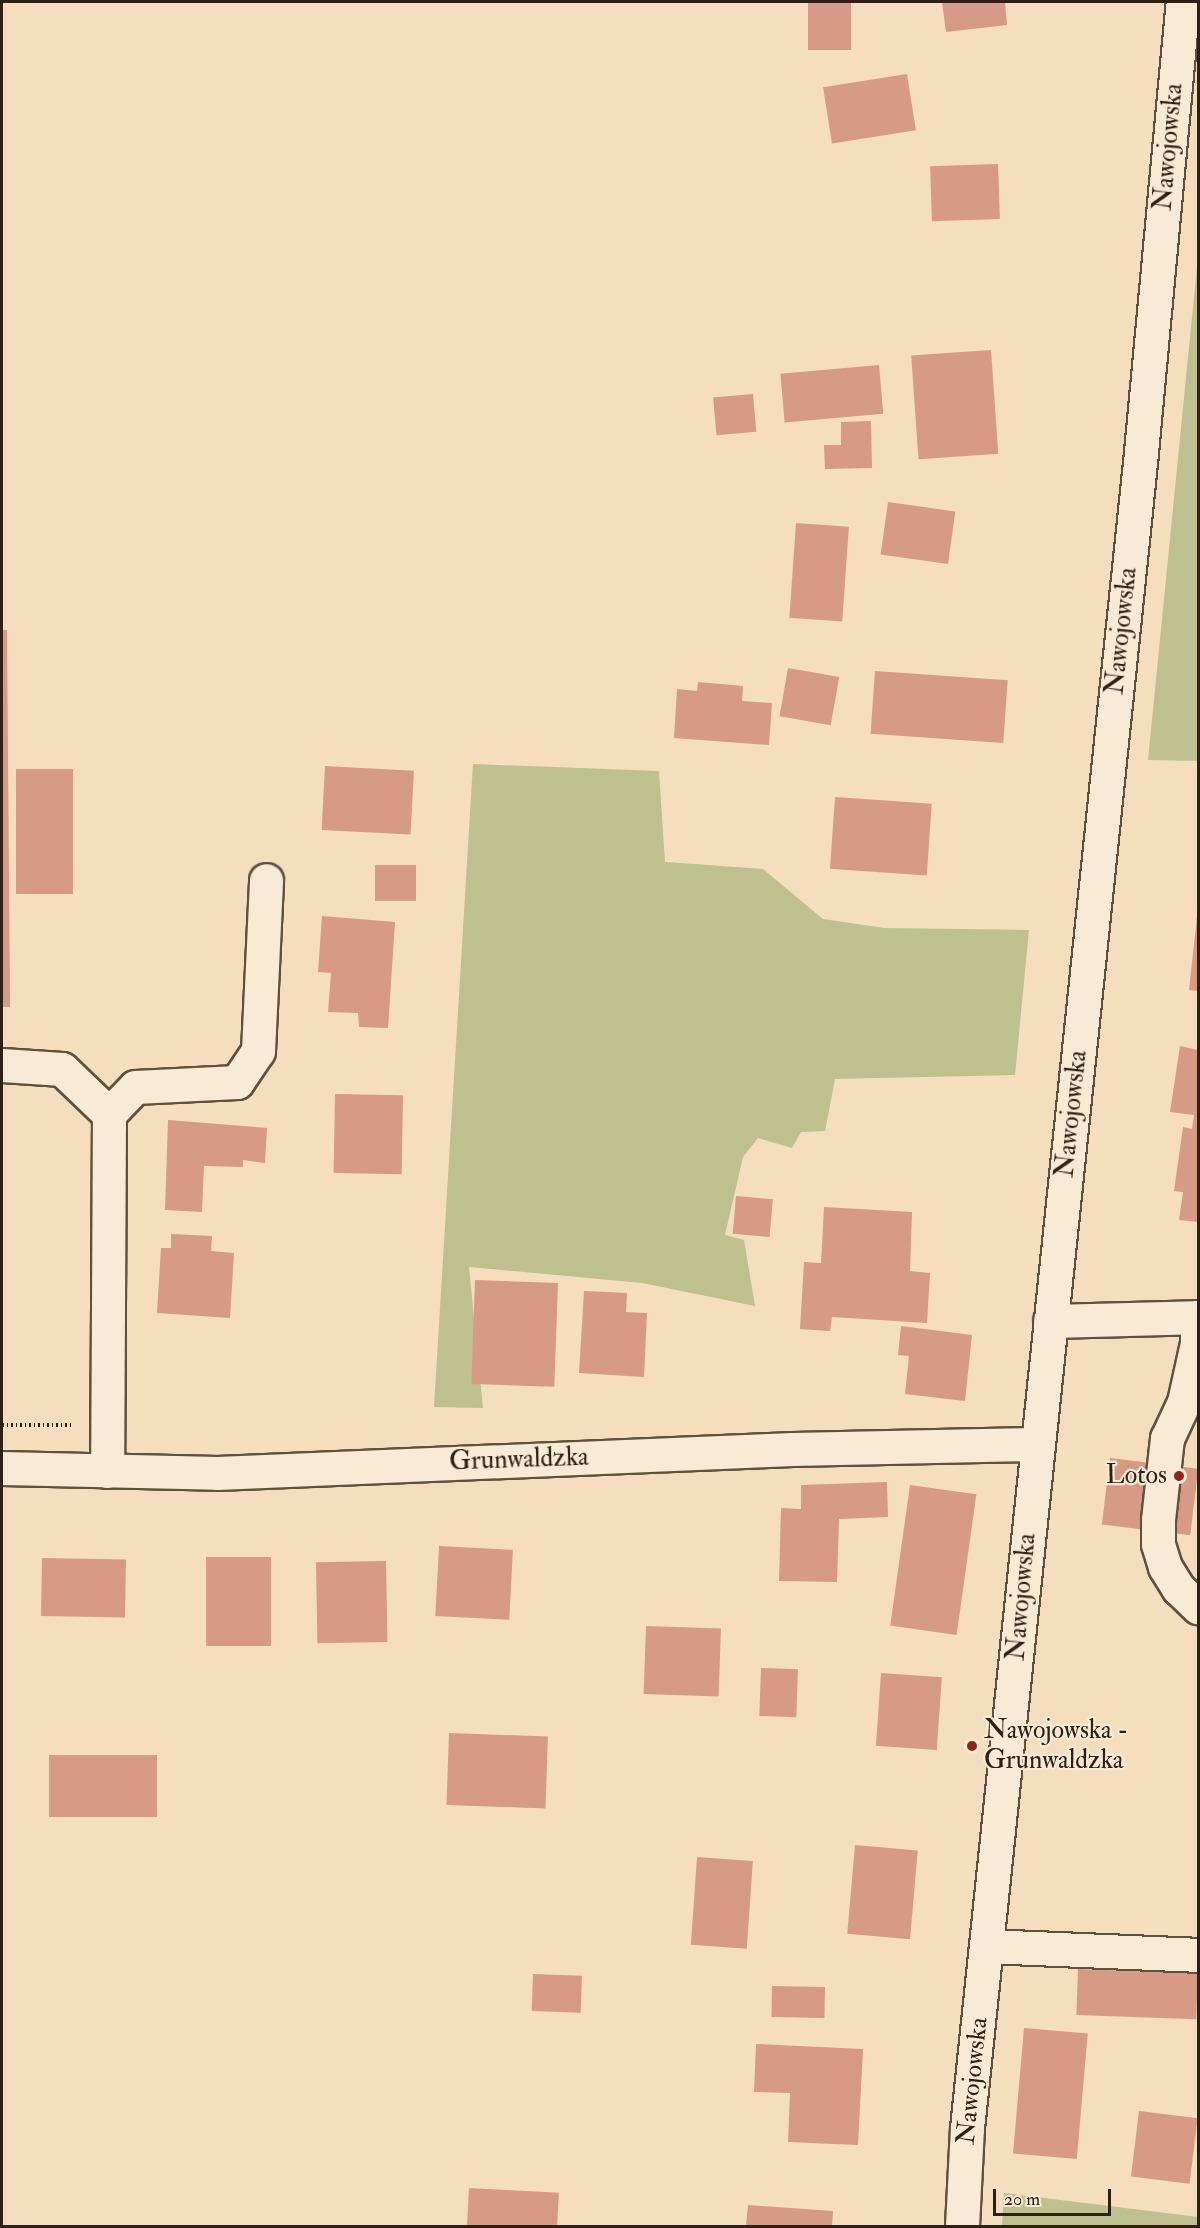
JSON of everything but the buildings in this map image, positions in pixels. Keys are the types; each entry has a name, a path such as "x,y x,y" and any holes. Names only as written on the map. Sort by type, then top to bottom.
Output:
{"street":[{"name":"Nawojowska","path":"962,2226 967,2128 1036,1444 1142,441 1183,2"},
{"path":"107,1471 109,1114 135,1087 237,1082 258,1051 266,880"},
{"path":"2,1065 62,1069 109,1114"},
{"path":"1050,1320 1198,1317 1197,1343 1184,1402 1167,1438 1158,1520 1158,1544 1165,1568 1178,1588 1198,1607"},
{"name":"Grunwaldzka","path":"2,1468 217,1473 792,1449 1036,1444"},
{"path":"986,1946 1198,1955"}],"path":[{"path":"2,1425 79,1425"}],"green space":[{"path":"1198,257 1198,761 1148,760"},
{"path":"473,764 659,771 665,862 763,869 823,919 884,928 1029,930 1015,1075 835,1079 825,1131 801,1132 792,1148 758,1138 743,1157 725,1235 744,1240 755,1306 642,1283 469,1267 483,1408 434,1407"},
{"path":"1004,2193 1198,2217 1198,2226 1002,2226"}],"place":[{"name":"Lotos","path":"1179,1476"},
{"name":"Nawojowska - Grunwaldzka","path":"972,1746"}]}
